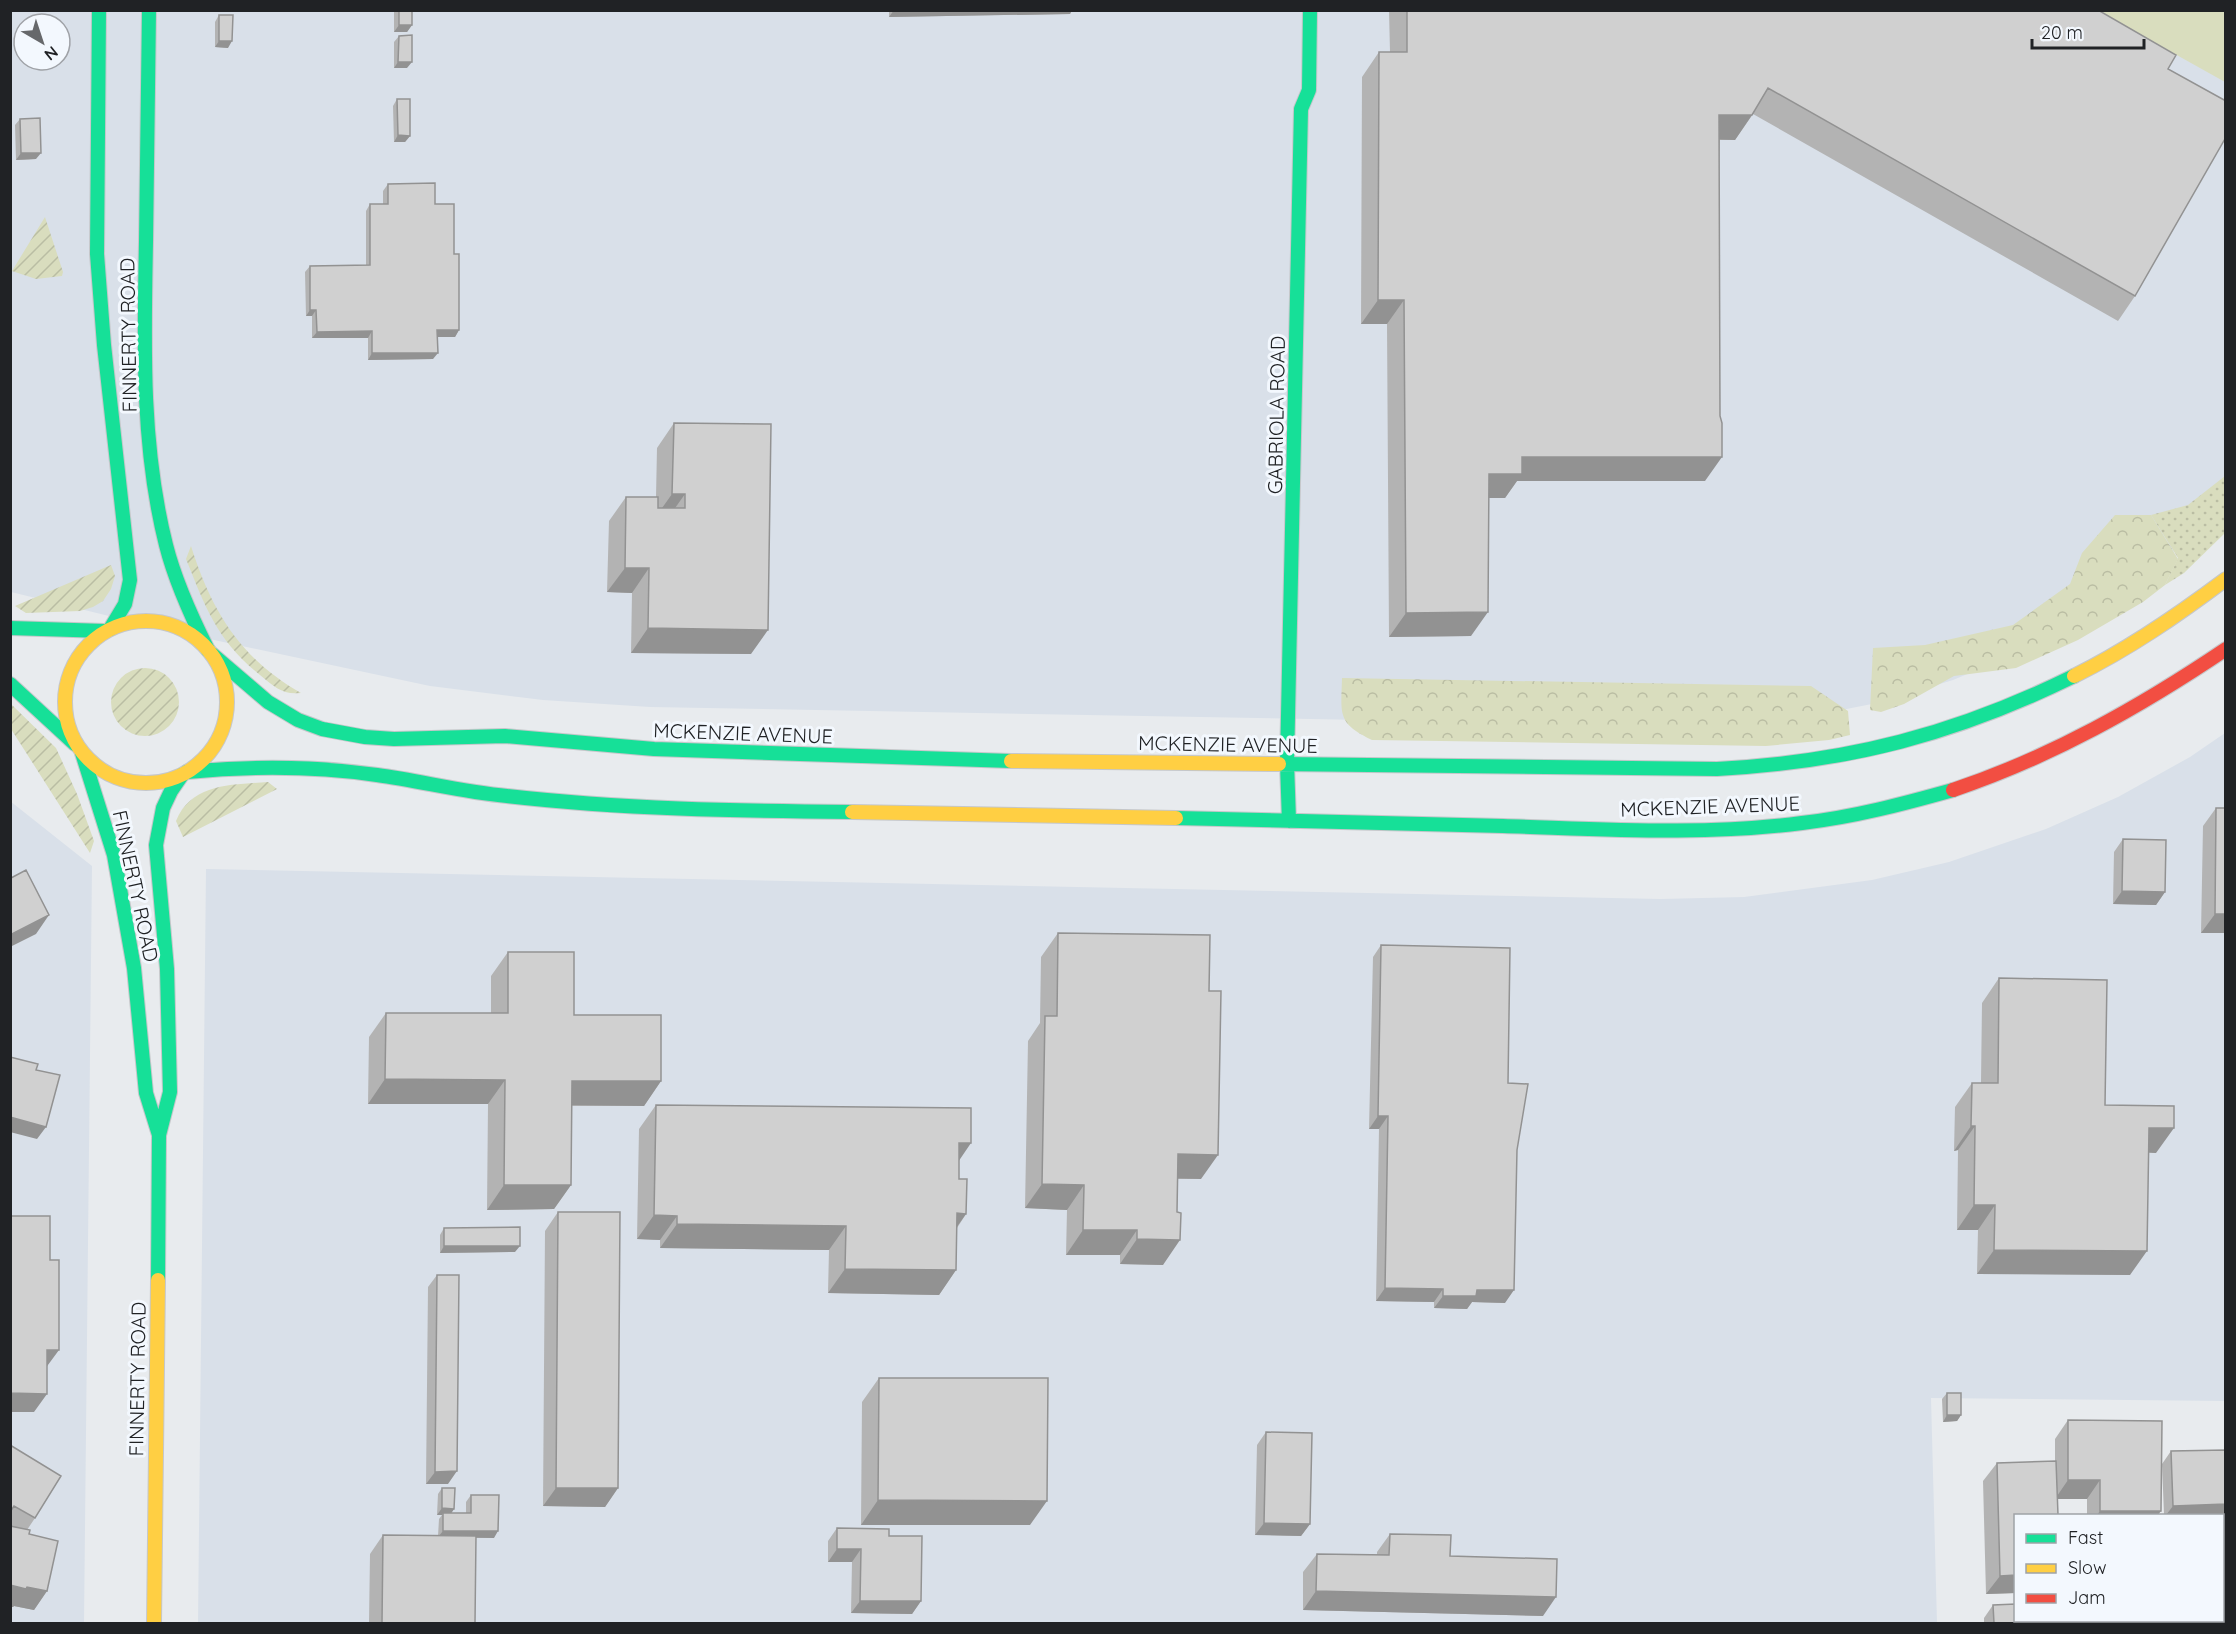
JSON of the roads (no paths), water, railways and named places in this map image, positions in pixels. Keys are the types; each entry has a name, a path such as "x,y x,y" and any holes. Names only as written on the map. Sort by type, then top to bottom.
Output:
{"main road":[{"name":"FINNERTY ROAD","path":"99,10 97,254 104,345 130,580 125,604 108,630"},
{"name":"FINNERTY ROAD","path":"149,10 144,304 149,430 155,485 166,543 184,598 210,652"},
{"name":"GABRIOLA ROAD","path":"1289,821 1287,763 1301,109 1309,90 1310,10"},
{"name":"MCKENZIE AVENUE","path":"210,652 268,702 298,720 321,729 365,737 505,735 654,749 973,761 1717,769 1830,759 1930,735 2015,704 2052,687 2134,642 2226,579"},
{"path":"142,620 163,622 193,635 210,652 226,685 225,718 218,740 205,758 184,773 161,782 128,781 107,774 89,761 72,738 66,717 64,695 66,684 80,653 95,638 108,630 142,620"},
{"path":"10,628 108,630"},
{"name":"MCKENZIE AVENUE","path":"184,773 237,768 298,768 376,775 493,795 578,804 830,812 1704,831 1798,824 1852,816 1902,805 1973,782 2029,762 2118,719 2226,649"},
{"path":"10,684 80,750"},
{"name":"FINNERTY ROAD","path":"80,750 114,855 134,968 146,1093 159,1135"},
{"name":"FINNERTY ROAD","path":"154,1623 159,1135 170,1092 167,969 156,845 157,825 162,805 184,773"}]}
